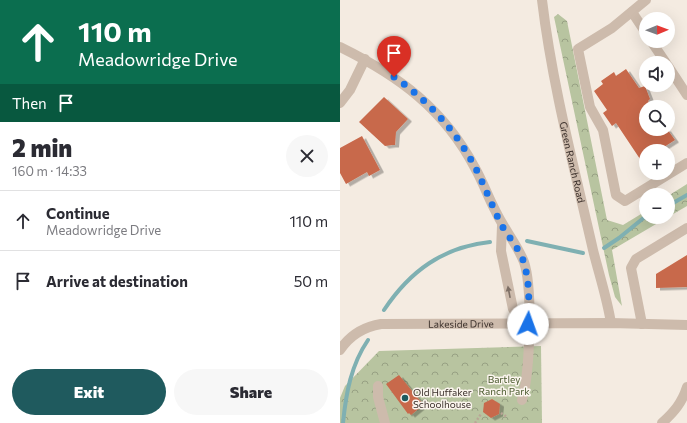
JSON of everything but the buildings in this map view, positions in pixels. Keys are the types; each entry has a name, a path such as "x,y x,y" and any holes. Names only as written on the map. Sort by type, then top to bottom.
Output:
{"street":[{"name":"Green Ranch Road","path":"542,0 551,66 596,259 608,302 611,323"},
{"path":"646,0 632,12 578,49 590,107 603,130 616,195 625,201 687,163"},
{"path":"632,12 639,22"},
{"path":"340,47 365,59 405,84 426,102 455,135 476,168 502,226 511,237 524,262 530,296 528,345 522,400"},
{"path":"340,103 350,90 365,59"},
{"path":"675,77 687,95"},
{"path":"502,226 501,251 513,309 528,324"},
{"path":"642,324 631,268 636,259 687,228"},
{"name":"Lakeside Drive","path":"340,350 346,341 359,331 381,324 611,323 687,325"},
{"path":"378,386 378,397 385,423"},
{"path":"662,423 673,413 682,401 687,387"}],"path":[{"path":"501,413 507,417"},
{"path":"475,423 481,414"}],"green space":[{"path":"558,14 567,21 607,220 623,225 639,215 639,224 656,224 612,250 622,306 615,297 609,275 554,17"},
{"path":"687,184 687,206 675,213 675,192"},
{"name":"Bartley Ranch Park","path":"541,346 542,423 340,423 340,398 345,386 379,351"}],"waterway":[{"path":"675,202 687,195"},
{"path":"604,248 639,222"},
{"path":"527,241 583,253"},
{"path":"384,310 405,284 429,263 457,249 490,242"},
{"path":"343,423 353,369 368,340"}],"place":[{"name":"Old Huffaker Schoolhouse","path":"405,398"}],"route":[{"path":"394,77 405,84 426,102 445,122 462,144 476,168 502,226 511,237 524,262 530,296 528,324"}]}
